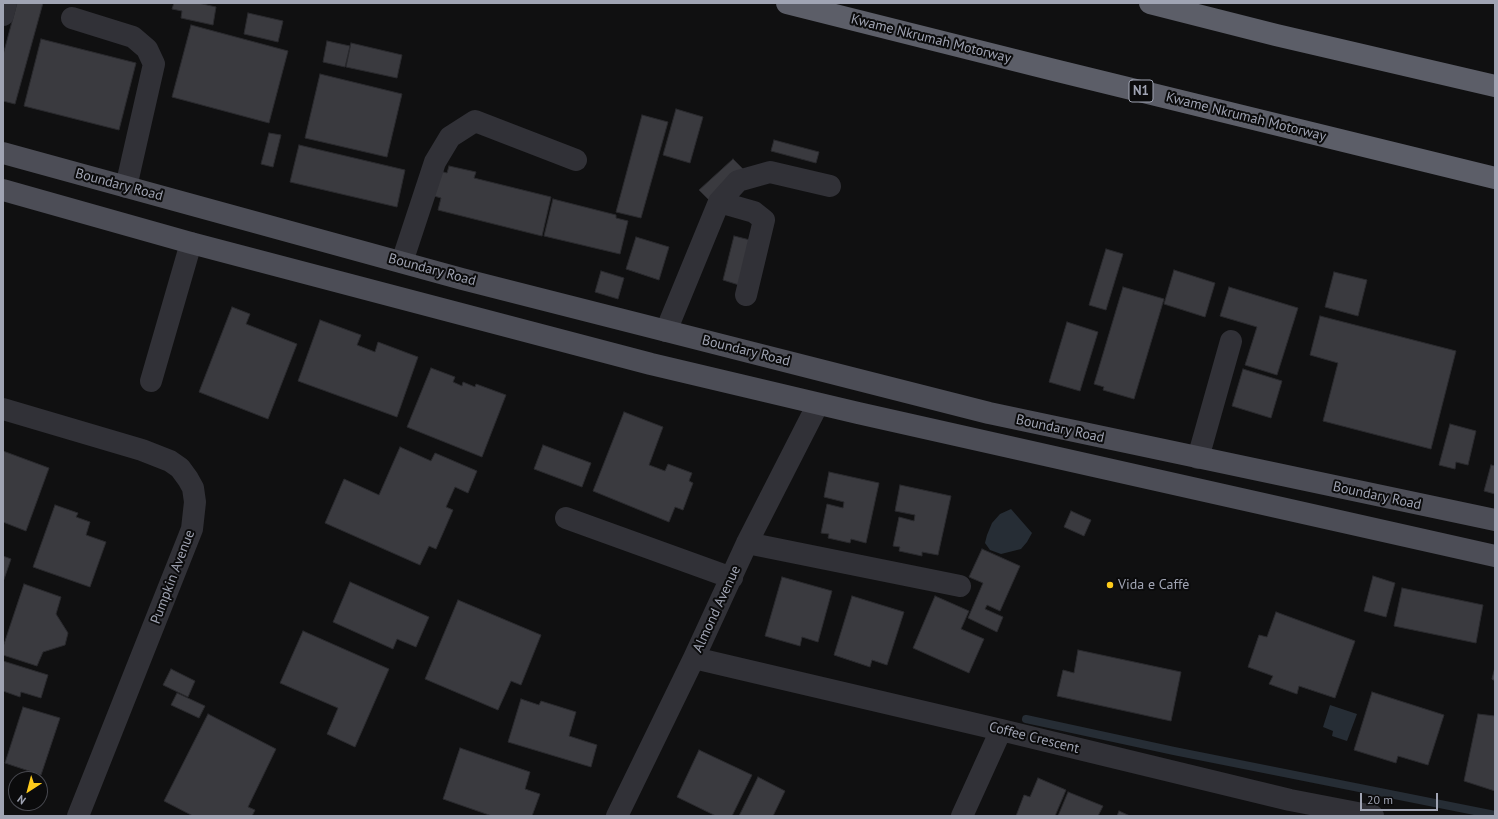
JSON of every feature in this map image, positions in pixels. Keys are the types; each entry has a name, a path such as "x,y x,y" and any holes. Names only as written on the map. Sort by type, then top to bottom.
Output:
{"highway":[{"name":"Kwame Nkrumah Motorway","path":"787,3 1495,178"},
{"path":"1150,3 1276,35 1495,86"}],"main road":[{"name":"Boundary Road","path":"3,154 126,186 402,262 988,414 1495,520"},
{"name":"Boundary Road","path":"3,190 191,243 651,364 818,404 1495,556"}],"street":[{"path":"3,15 6,3"},
{"path":"72,18 134,37 147,49 154,64 126,186"},
{"path":"402,262 435,162 450,137 475,121 576,160"},
{"path":"666,331 718,202 738,181 770,172 830,186"},
{"path":"718,202 754,212 764,220 746,295"},
{"path":"151,381 191,243"},
{"path":"1198,458 1231,341"},
{"name":"Almond Avenue","path":"617,816 694,658 747,543 818,404"},
{"name":"Pumpkin Avenue","path":"3,409 142,450 170,461 180,468 188,478 193,488 195,502 192,529 78,816"},
{"path":"566,518 732,578"},
{"path":"747,543 960,586"},
{"name":"Coffee Crescent","path":"694,658 1001,730 1286,808 1373,816"},
{"path":"962,816 1001,730"}],"shaded area":[{"path":"1011,509 1032,533 1021,549 1001,554 990,550 985,543 992,523 1000,514"},
{"path":"1330,705 1357,714 1347,741 1332,736 1333,731 1323,727"}],"building":[{"path":"17,3 43,3 15,104 3,101 3,55"},
{"path":"174,3 198,3 216,7 213,25 181,18 182,11 172,9"},
{"path":"248,13 283,21 278,42 244,34"},
{"path":"191,25 288,51 269,123 172,97"},
{"path":"41,39 136,63 119,130 24,106"},
{"path":"327,41 350,46 345,67 323,62"},
{"path":"351,43 402,55 397,78 346,67"},
{"path":"320,74 402,94 387,157 305,138"},
{"path":"676,109 703,117 690,163 663,155"},
{"path":"642,115 668,122 641,218 616,212"},
{"path":"269,133 281,135 273,167 261,164"},
{"path":"774,140 819,152 816,163 771,151"},
{"path":"299,145 405,170 397,207 290,182"},
{"path":"733,159 744,170 710,201 699,190"},
{"path":"449,166 476,172 474,178 551,197 542,236 438,210 441,198 434,196 440,171 447,173"},
{"path":"553,199 616,215 616,218 628,221 620,254 544,236"},
{"path":"734,236 750,240 739,285 723,280"},
{"path":"636,237 669,247 659,280 626,269"},
{"path":"1106,249 1123,254 1106,310 1089,305"},
{"path":"1174,270 1215,283 1205,317 1164,304"},
{"path":"601,271 624,278 618,299 595,292"},
{"path":"1334,272 1367,280 1358,316 1325,307"},
{"path":"1123,287 1164,299 1134,399 1103,390 1104,387 1094,384"},
{"path":"1229,287 1298,308 1277,375 1245,365 1257,327 1220,316"},
{"path":"232,307 250,314 246,324 297,344 268,419 199,392"},
{"path":"1320,316 1456,351 1431,449 1323,421 1338,363 1310,355"},
{"path":"320,320 361,335 357,345 375,352 378,342 418,357 397,417 298,381"},
{"path":"1067,322 1098,332 1080,391 1049,382"},
{"path":"431,368 455,377 453,382 462,386 463,382 475,387 476,384 506,395 482,457 407,427"},
{"path":"1243,369 1282,381 1271,418 1232,406"},
{"path":"624,412 663,427 649,465 665,471 668,464 692,473 689,481 693,483 683,510 675,507 669,522 593,491"},
{"path":"1450,424 1476,431 1468,465 1456,462 1455,469 1439,465"},
{"path":"543,445 591,463 582,487 534,469"},
{"path":"400,447 431,461 435,453 477,471 468,493 455,487 446,507 453,510 436,549 429,546 420,565 325,523 344,479 379,495"},
{"path":"3,451 49,468 26,531 3,522"},
{"path":"1491,465 1495,466 1495,494 1484,491"},
{"path":"829,472 879,483 866,543 851,539 850,543 828,538 829,534 821,533 827,504 843,508 844,502 824,497"},
{"path":"900,485 951,496 938,555 922,552 922,556 899,551 900,547 893,546 899,517 914,521 915,515 895,511"},
{"path":"55,505 78,513 76,517 90,522 86,535 106,542 90,587 33,567"},
{"path":"1071,511 1091,520 1084,536 1064,527"},
{"path":"982,549 1020,566 1000,611 987,605 985,609 1003,617 997,632 968,618 983,583 969,577"},
{"path":"3,556 11,559 3,582"},
{"path":"1373,576 1395,583 1386,617 1364,611"},
{"path":"782,577 832,591 818,642 802,637 800,646 765,636"},
{"path":"350,582 429,617 416,647 397,639 393,649 333,622"},
{"path":"24,584 61,597 56,614 68,633 65,645 43,652 37,666 3,655 3,647"},
{"path":"1402,588 1483,605 1476,643 1394,626"},
{"path":"852,596 904,612 887,665 872,660 870,667 834,655"},
{"path":"935,596 969,611 961,629 984,639 969,673 913,648"},
{"path":"458,600 541,635 521,685 511,681 498,710 425,679"},
{"path":"1276,612 1355,641 1335,698 1299,686 1297,694 1269,684 1273,676 1248,667 1259,635 1267,637"},
{"path":"303,631 389,669 355,747 327,734 338,708 280,683"},
{"path":"1078,650 1181,672 1171,721 1057,696 1063,670 1074,673"},
{"path":"3,661 48,675 41,698 21,692 20,697 3,691"},
{"path":"1495,667 1495,681 1492,679"},
{"path":"171,669 195,681 188,697 163,685"},
{"path":"1372,692 1444,715 1428,765 1398,756 1396,763 1354,750"},
{"path":"177,693 205,706 199,718 171,705"},
{"path":"521,699 539,705 541,701 576,712 569,736 597,745 591,767 508,742"},
{"path":"23,707 60,718 42,771 29,771 5,763"},
{"path":"208,714 276,749 248,807 255,810 252,816 193,816 164,801"},
{"path":"1478,714 1495,716 1495,791 1464,781"},
{"path":"460,748 530,772 525,789 540,794 532,816 492,816 443,799"},
{"path":"699,750 752,775 732,816 716,816 677,797"},
{"path":"758,777 785,791 773,816 739,816"},
{"path":"1038,778 1066,790 1055,816 1016,816 1024,795 1030,797"},
{"path":"1068,792 1103,806 1098,816 1058,816"},
{"path":"1119,811 1130,816 1117,816"}],"waterway":[{"path":"1026,719 1174,751 1495,815"}],"place":[{"name":"Vida e Caffė","path":"1110,585"}]}
